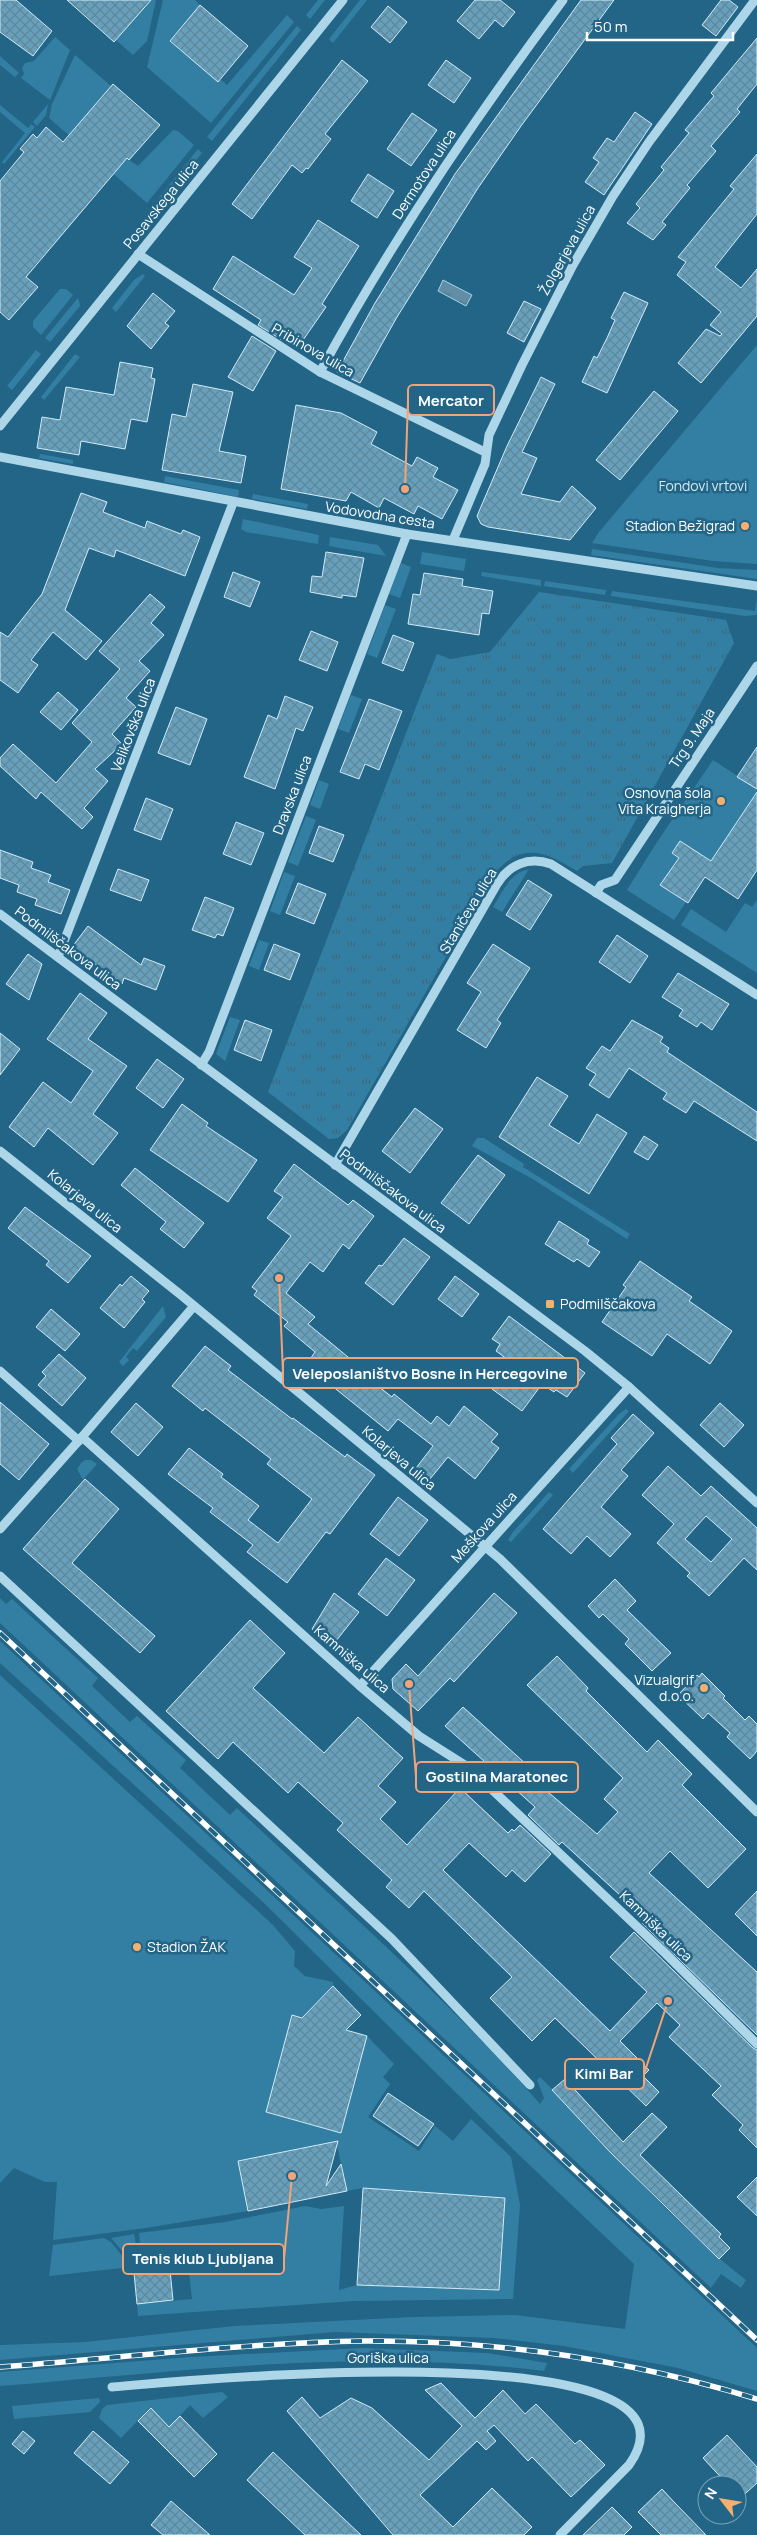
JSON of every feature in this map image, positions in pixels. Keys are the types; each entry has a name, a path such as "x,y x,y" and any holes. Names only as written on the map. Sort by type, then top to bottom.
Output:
{"street":[{"name":"Posavskega ulica","path":"0,426 343,0"},
{"name":"Dermotova ulica","path":"320,372 378,272 441,171 563,0"},
{"name":"Žolgerjeva ulica","path":"453,540 484,464 489,435 552,304 605,210 673,107 754,0"},
{"name":"Pribinova ulica","path":"138,254 320,372 485,452"},
{"name":"Vodovodna cesta","path":"0,457 233,503 407,534 757,586"},
{"name":"Velikovška ulica","path":"58,957 233,503"},
{"name":"Dravska ulica","path":"201,1065 209,1052 407,534"},
{"name":"Trg 9. Maja","path":"596,893 601,885 615,880 757,666"},
{"name":"Staničeva ulica","path":"336,1165 502,876 518,864 530,860 551,864 757,995"},
{"name":"Podmilščakova ulica","path":"0,914 629,1387 757,1503"},
{"name":"Kolarjeva ulica","path":"0,1151 194,1306 485,1547 757,1812"},
{"path":"0,1529 194,1306"},
{"name":"Kamniška ulica","path":"0,1371 419,1736 468,1767 666,1954 757,2044"},
{"name":"Meškova ulica","path":"360,1686 629,1387"},
{"path":"0,1576 392,1939 530,2085"},
{"name":"Goriška ulica","path":"112,2387 335,2372 406,2371 495,2376 570,2387 615,2401 634,2415 640,2438 638,2450 629,2465 560,2535"}],"green space":[{"path":"139,0 156,0 147,41 133,55 116,40 145,6"},
{"path":"163,0 195,0 200,5 170,41 217,81 220,79 227,85 287,15 294,22 211,123 147,67"},
{"path":"318,0 325,0 310,19 306,15"},
{"path":"360,0 367,0 333,43 329,39"},
{"path":"297,26 301,30 212,141 207,137"},
{"path":"55,37 70,50 50,100 21,78 24,74 22,68 25,63 34,61"},
{"path":"75,55 111,86 83,120 129,160 138,166 173,130 178,131 194,145 147,203 49,118 52,104"},
{"path":"0,56 19,73 15,77 0,65"},
{"path":"48,104 46,115 37,126 33,122"},
{"path":"0,105 28,128 31,124 35,127 4,164 2,162 25,133 0,112"},
{"path":"198,149 202,153 157,209 152,207"},
{"path":"143,274 145,276 116,312 112,308 134,280"},
{"path":"60,289 66,289 73,295 41,335 33,327 33,321"},
{"path":"78,298 80,306 50,342 45,338"},
{"name":"Fondovi vrtovi","path":"757,345 757,564 713,561 592,543 599,532"},
{"path":"36,350 41,354 12,390 7,386"},
{"path":"75,354 80,357 44,400 41,397"},
{"path":"40,454 73,460 73,464 39,458"},
{"path":"165,476 239,490 238,497 164,482"},
{"path":"253,494 308,504 307,509 252,499"},
{"path":"243,519 319,535 318,544 246,532 241,529"},
{"path":"330,537 378,545 386,556 329,546"},
{"path":"592,549 718,568 757,570 757,579 591,555"},
{"path":"422,552 466,559 464,571 420,564"},
{"path":"401,563 411,567 400,598 389,594"},
{"path":"482,572 541,580 541,586 481,576"},
{"path":"545,581 606,590 605,595 544,586"},
{"path":"612,591 755,611 757,598 757,615 745,616 611,596"},
{"path":"539,592 726,620 734,643 612,863 583,866 577,871 553,858 532,853 511,858 501,866 491,878 347,1130 338,1138 329,1139 268,1092 437,654 450,659 490,652"},
{"path":"385,605 396,609 377,658 367,654"},
{"path":"351,695 362,699 349,733 338,729"},
{"path":"713,760 757,789 757,794 711,861 680,841 672,853 679,858 660,885 686,902 674,920 627,890"},
{"path":"319,780 329,784 320,809 310,805"},
{"path":"306,816 316,820 298,866 288,862"},
{"path":"529,869 502,912 493,907 512,879 522,871"},
{"path":"284,872 295,876 280,915 270,911"},
{"path":"757,900 757,973 681,925 691,909 726,932 745,903 752,907"},
{"path":"259,940 269,943 259,970 249,966"},
{"path":"230,1017 240,1020 225,1061 216,1054"},
{"path":"477,1138 484,1138 524,1164 523,1167 630,1234 627,1239 531,1178 472,1146"},
{"path":"163,1306 166,1317 137,1351 133,1348 126,1357 129,1360 123,1366 119,1362"},
{"path":"626,1409 629,1411 573,1473 569,1469 619,1414"},
{"path":"85,1460 91,1460 97,1464 83,1480 77,1469"},
{"path":"549,1492 553,1495 511,1542 508,1540 513,1532"},
{"path":"0,1598 6,1604 12,1599 98,1678 92,1686 130,1722 137,1716 186,1760 180,1768 230,1815 237,1808 354,1916 468,2027 540,2104 544,2098 537,2080 540,2077 665,2208 746,2280 741,2288 721,2274 711,2288 0,1623"},
{"path":"0,1641 757,2348 757,2391 678,2368 564,2346 494,2338 335,2332 0,2360 0,2345 85,2342 234,2326 413,2317 515,2315 625,2329 634,2264 519,2155 264,1903 0,1663"},
{"name":"Stadion ŽAK","path":"0,1675 273,1925 295,1951 294,1966 305,1976 333,1982 338,2028 292,2016 266,2112 341,2133 367,2036 394,2064 383,2077 390,2084 368,2117 419,2151 435,2126 453,2141 471,2119 511,2157 520,2205 513,2299 354,2301 138,2316 137,2304 192,2299 189,2273 171,2271 170,2262 142,2266 139,2233 225,2222 305,2206 321,2209 344,2206 339,2290 357,2285 499,2290 505,2198 363,2188 347,2191 336,2141 238,2161 248,2211 146,2228 53,2240 57,2182 45,2182 14,2168 0,2183"},
{"path":"134,2234 138,2255 132,2262 111,2238"},
{"path":"104,2238 111,2242 131,2267 49,2276 53,2245"},
{"path":"362,2348 487,2353 547,2363 544,2371 476,2364 408,2362 272,2364 0,2386 0,2372 191,2357"},
{"path":"222,2392 228,2397 203,2418 190,2405 170,2427 150,2408 121,2438 99,2418 102,2409 107,2405"},
{"path":"99,2398 100,2402 90,2412 14,2419 12,2406"}],"water":[{"path":"443,280 472,295 466,306 438,291"}],"building":[{"path":"0,0 16,0 52,31 33,56 0,32"},
{"path":"67,0 151,0 114,42"},
{"path":"475,0 500,0 515,12 503,27 495,20 479,39 457,21"},
{"path":"581,0 614,0 478,188 397,317 360,383 337,372 375,303 455,174"},
{"path":"721,0 729,0 738,7 716,36 702,25"},
{"path":"200,5 248,46 218,82 170,41"},
{"path":"388,6 407,22 390,43 371,27"},
{"path":"757,38 757,84 737,109 740,112 711,146 716,151 687,185 690,188 662,222 666,225 653,240 627,223 640,208 636,204 664,170 661,167 689,133 685,130 714,96 711,93"},
{"path":"342,60 368,81 325,134 331,139 308,169 306,168 302,173 292,165 252,219 232,204"},
{"path":"446,60 471,78 454,103 428,85"},
{"path":"113,84 160,125 129,160 127,158 26,277 38,287 9,320 0,312 0,181 24,152 20,149 33,134 37,138 46,127 63,142"},
{"path":"635,112 652,124 604,195 585,182 599,162 593,158 607,138 614,142"},
{"path":"412,113 437,130 411,166 387,149"},
{"path":"757,154 757,214 715,267 741,288 757,269 757,316 701,383 678,363 706,329 720,336 722,334 710,325 721,312 677,275 686,262 678,257 734,189 730,186"},
{"path":"368,174 394,191 377,218 351,201"},
{"path":"318,220 359,246 322,304 326,307 301,343 286,333 282,340 258,325 261,320 213,289 233,256 294,295 312,268 294,257"},
{"path":"624,292 648,303 607,393 582,382 594,356 597,358 607,338 615,320 611,318"},
{"path":"153,293 175,311 165,323 169,326 151,349 127,326"},
{"path":"524,301 541,309 524,342 507,333"},
{"path":"252,336 276,351 253,391 228,377"},
{"path":"120,362 153,368 151,378 155,379 147,422 131,419 125,449 81,441 79,455 37,448 42,417 60,420 66,387 114,395"},
{"path":"541,377 555,384 522,452 537,458 521,494 560,502 572,486 596,508 570,540 488,527 481,524 477,516 507,446"},
{"path":"193,384 233,392 219,451 246,456 241,483 162,470 172,414 186,417"},
{"path":"654,391 678,411 620,480 596,460"},
{"path":"296,405 341,413 377,432 371,444 412,466 417,457 438,468 433,477 458,490 442,519 418,506 414,514 384,498 379,508 351,492 346,501 281,489"},
{"path":"81,493 107,502 103,512 145,528 147,521 181,534 183,530 200,537 185,576 116,550 114,557 89,548 65,610 102,641 86,660 53,632 31,660 38,665 18,693 0,680 0,632 8,637 42,594"},
{"path":"326,552 364,558 356,597 342,595 342,598 310,592 312,576 322,577"},
{"path":"233,572 260,582 250,607 224,597"},
{"path":"424,573 463,579 462,586 493,591 489,614 482,613 479,635 408,624 413,594 420,595"},
{"path":"150,594 165,607 151,623 164,635 139,661 150,671 126,698 136,707 112,734 122,744 95,769 108,781 84,808 93,817 82,829 41,792 36,799 0,766 0,758 13,744 56,783 92,742 72,723 120,669 99,651"},
{"path":"311,631 338,642 327,671 299,660"},
{"path":"393,635 414,643 403,671 382,663"},
{"path":"58,692 78,710 61,730 40,712"},
{"path":"285,696 313,707 303,731 296,728 275,789 244,777 268,715 277,719"},
{"path":"369,699 402,711 379,770 365,764 359,779 340,772"},
{"path":"176,707 207,719 190,765 158,753"},
{"path":"757,747 757,789 737,777"},
{"path":"757,792 757,870 738,899 705,877 688,903 660,885 679,858 672,853 680,841 711,861"},
{"path":"146,798 173,809 161,840 134,830"},
{"path":"236,822 264,833 251,865 223,854"},
{"path":"319,826 344,835 333,862 309,853"},
{"path":"0,850 33,862 31,868 51,875 48,882 70,890 61,914 35,905 37,899 17,892 19,885 0,878"},
{"path":"118,869 149,880 141,901 110,890"},
{"path":"528,880 552,895 530,930 506,915"},
{"path":"298,883 326,894 314,924 286,913"},
{"path":"205,897 234,908 223,936 217,934 215,938 192,930"},
{"path":"88,926 141,965 144,958 165,966 156,990 124,978 122,984 72,947"},
{"path":"617,935 648,956 630,983 599,962"},
{"path":"274,944 300,954 290,980 264,970"},
{"path":"493,944 530,968 497,1020 501,1023 486,1048 457,1030 481,992 467,983"},
{"path":"28,954 42,964 29,1000 6,984"},
{"path":"678,973 729,1004 712,1030 701,1022 697,1027 679,1016 683,1010 662,997"},
{"path":"80,993 107,1013 88,1039 127,1066 93,1114 118,1133 93,1165 48,1128 34,1147 9,1127 43,1082 71,1103 93,1071 47,1039"},
{"path":"245,1020 272,1030 261,1061 234,1050"},
{"path":"632,1020 663,1037 660,1042 669,1048 667,1052 757,1112 757,1141 694,1101 686,1113 663,1099 667,1093 629,1068 609,1098 589,1085 596,1074 586,1068 602,1046 610,1051"},
{"path":"0,1033 20,1049 0,1075"},
{"path":"157,1059 184,1079 163,1108 136,1088"},
{"path":"537,1077 568,1096 549,1125 579,1144 597,1114 627,1133 589,1194 499,1137"},
{"path":"182,1104 208,1123 206,1126 257,1160 228,1202 150,1150"},
{"path":"415,1108 443,1129 410,1173 382,1151"},
{"path":"644,1136 658,1145 648,1160 634,1152"},
{"path":"478,1155 505,1175 469,1224 441,1203"},
{"path":"294,1164 348,1205 353,1200 374,1216 349,1249 343,1244 323,1272 310,1262 286,1293 315,1317 308,1324 371,1376 369,1379 392,1397 394,1394 431,1424 437,1416 449,1426 464,1406 498,1434 491,1442 499,1448 475,1479 448,1457 430,1479 416,1468 433,1446 398,1419 388,1431 306,1365 315,1352 284,1326 288,1322 254,1295 257,1291 252,1287 291,1236 267,1218 283,1197 274,1191"},
{"path":"135,1168 204,1223 184,1248 160,1229 166,1222 121,1185"},
{"path":"25,1207 91,1256 68,1283 46,1265 49,1261 8,1228"},
{"path":"559,1221 589,1240 587,1244 600,1252 589,1267 577,1259 574,1262 545,1244"},
{"path":"404,1238 430,1257 393,1305 365,1283 379,1265 382,1266"},
{"path":"640,1261 692,1297 689,1301 732,1331 710,1364 667,1334 652,1356 602,1322 626,1287 623,1285"},
{"path":"131,1276 149,1291 142,1299 145,1302 124,1328 100,1308 120,1284 122,1286"},
{"path":"455,1276 479,1294 462,1317 438,1299"},
{"path":"51,1309 80,1334 65,1351 36,1327"},
{"path":"509,1316 585,1373 567,1397 556,1390 554,1392 542,1384 522,1411 492,1389 511,1362 496,1351 500,1344 492,1339"},
{"path":"205,1346 231,1366 228,1370 292,1419 345,1457 347,1454 375,1475 330,1534 326,1532 287,1583 247,1552 253,1545 210,1512 213,1508 168,1474 189,1448 223,1474 221,1477 259,1506 248,1520 278,1543 312,1499 267,1464 271,1459 205,1408 203,1411 172,1386"},
{"path":"59,1354 86,1378 62,1406 38,1385 46,1376 42,1372"},
{"path":"0,1402 49,1444 19,1480 0,1464"},
{"path":"136,1403 163,1427 138,1456 111,1432"},
{"path":"720,1403 744,1425 724,1447 700,1425"},
{"path":"633,1414 654,1433 621,1470 628,1476 601,1507 631,1534 610,1557 587,1536 571,1554 543,1529 617,1444 611,1438"},
{"path":"668,1466 701,1496 711,1486 757,1528 757,1570 744,1558 709,1596 687,1576 690,1573 657,1543 674,1524 642,1495","holes":["706,1516 732,1539 711,1562 685,1539"]},
{"path":"85,1479 119,1509 72,1563 155,1636 140,1653 23,1549"},
{"path":"398,1497 428,1520 399,1556 370,1534"},
{"path":"386,1558 415,1580 387,1616 358,1594"},
{"path":"615,1579 636,1601 627,1610 671,1653 652,1671 625,1644 629,1639 603,1614 599,1618 588,1606"},
{"path":"334,1593 359,1612 332,1646 312,1629"},
{"path":"494,1593 517,1613 454,1682 450,1678 418,1711 393,1689 392,1679 406,1664 418,1676"},
{"path":"250,1620 285,1653 253,1688 324,1753 358,1717 403,1758 378,1786 396,1802 380,1819 407,1845 460,1788 508,1833 512,1829 514,1831 520,1825 551,1854 525,1882 512,1870 506,1877 469,1843 443,1870 610,2031 647,1992 610,1957 634,1932 757,2050 757,2148 739,2130 743,2125 712,2095 721,2086 669,2037 680,2025 657,2003 620,2041 649,2070 643,2076 659,2092 646,2106 555,2018 532,2041 490,1998 512,1977 424,1891 409,1908 386,1887 392,1880 337,1830 343,1823 298,1782 288,1793 233,1742 218,1759 166,1711"},
{"path":"557,1656 588,1688 586,1691 647,1752 658,1740 692,1774 682,1785 746,1849 708,1888 670,1851 649,1873 757,1972 757,2035 642,1923 646,1919 562,1842 559,1845 528,1815 535,1807 445,1726 463,1707 538,1775 534,1780 597,1834 618,1812 604,1799 623,1778 527,1685"},
{"path":"702,1673 745,1720 749,1716 757,1724 757,1751 750,1759 727,1737 730,1733 708,1713 703,1719 678,1695 697,1675 699,1677"},
{"path":"757,1891 757,1936 735,1914"},
{"path":"333,1986 361,2015 346,2030 367,2036 341,2133 266,2112 292,2015 302,2018"},
{"path":"565,2079 623,2142 652,2113 667,2127 640,2155 721,2234 719,2237 730,2248 719,2259 611,2153 552,2090"},
{"path":"388,2093 434,2124 418,2146 373,2116"},
{"path":"338,2141 326,2186 341,2164 347,2191 248,2211 238,2161"},
{"path":"757,2177 757,2216 737,2197"},
{"path":"363,2188 505,2198 499,2290 357,2285"},
{"path":"170,2270 173,2300 137,2304 134,2273"},
{"path":"441,2383 475,2418 503,2390 525,2414 536,2404 575,2444 580,2440 605,2465 571,2497 532,2457 528,2461 494,2425 487,2431 496,2441 486,2450 477,2441 420,2495 453,2527 492,2488 532,2527 524,2535 393,2535 287,2411 302,2397 320,2418 351,2398 372,2408 429,2460 462,2426 425,2390"},
{"path":"151,2408 169,2427 180,2416 217,2454 194,2477 138,2421"},
{"path":"23,2431 35,2441 24,2454 12,2444"},
{"path":"93,2431 129,2462 110,2484 74,2453"},
{"path":"727,2435 757,2467 757,2483 747,2492 747,2475 719,2475 703,2458"},
{"path":"273,2452 361,2535 305,2535 247,2480"},
{"path":"662,2489 706,2535 661,2535 638,2512"},
{"path":"171,2501 210,2535 163,2535 151,2525"},
{"path":"612,2507 632,2527 624,2535 583,2535"}],"railway":[{"path":"0,1633 757,2340"},
{"path":"0,2367 182,2351 319,2342 364,2341 464,2344 562,2355 611,2363 709,2385 757,2399"}],"place":[{"name":"Mercator","path":"405,489"},
{"name":"Stadion Bežigrad","path":"745,526"},
{"name":"Osnovna šola Vita Kraigherja","path":"721,801"},
{"name":"Veleposlaništvo Bosne in Hercegovine","path":"279,1278"},
{"name":"Podmilščakova","path":"550,1304"},
{"name":"Gostilna Maratonec","path":"409,1684"},
{"name":"Vizualgrif d.o.o.","path":"704,1688"},
{"name":"Stadion ŽAK","path":"137,1947"},
{"name":"Kimi Bar","path":"668,2001"},
{"name":"Tenis klub Ljubljana","path":"292,2176"}]}
